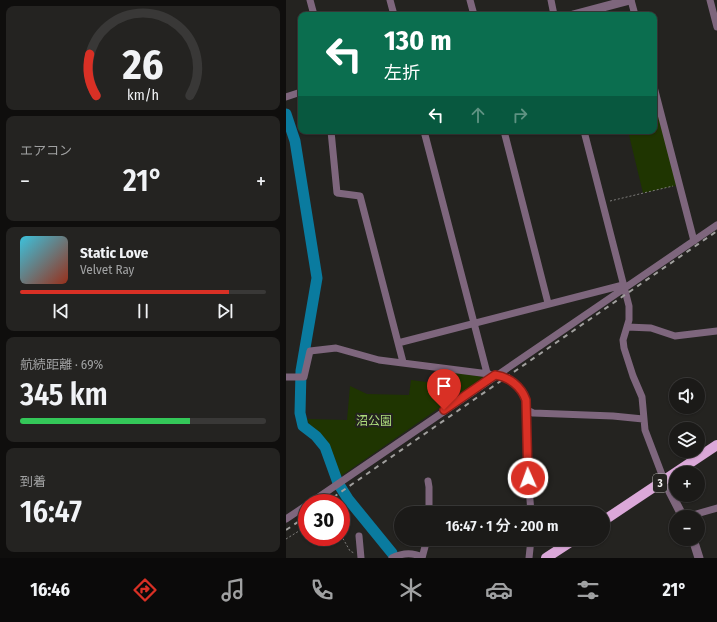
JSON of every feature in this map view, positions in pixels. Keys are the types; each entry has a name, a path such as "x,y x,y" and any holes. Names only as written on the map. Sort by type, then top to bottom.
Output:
{"main road":[{"name":"3","path":"610,516 717,445"},
{"path":"546,558 564,546"}],"street":[{"path":"310,0 313,12"},
{"path":"390,0 393,12"},
{"path":"470,0 473,12"},
{"path":"551,0 553,12"},
{"path":"585,12 631,0 634,12"},
{"path":"710,0 717,27"},
{"path":"286,96 298,93"},
{"path":"657,99 694,241"},
{"path":"331,134 337,193 360,196 403,362"},
{"path":"425,134 486,374"},
{"path":"505,134 548,303"},
{"path":"585,134 629,306 629,320 623,340 624,348 633,376 642,397 645,430 664,480 680,510"},
{"path":"323,494 717,225"},
{"path":"398,343 548,303 624,287"},
{"path":"627,327 651,328 675,336 717,331"},
{"path":"289,377 304,376 310,352 336,348 379,360 498,375"},
{"path":"514,382 524,393 527,410 527,466 530,506"},
{"path":"527,410 542,414 613,416 643,419"},
{"path":"428,481 428,506"},
{"path":"705,511 717,508"},
{"path":"286,519 298,511"},
{"path":"359,536 361,558"},
{"path":"393,558 405,554 415,554 422,558 426,546"},
{"path":"529,558 530,546"},
{"path":"695,546 699,558"}],"lane":[{"path":"498,375 514,382"}],"path":[{"path":"602,203 679,185"},
{"path":"286,539 298,532"},
{"path":"347,546 350,551 361,558"}],"green space":[{"path":"661,115 679,185 643,193 629,134 657,134 657,116"},
{"name":"沼公園","path":"436,370 484,377 341,476 329,446 311,426 307,419 347,420 350,386 367,394 409,395 411,380 434,383"}],"waterway":[{"path":"286,114 295,141 317,278 301,371 300,413 303,426 316,436 325,447 338,483 348,499 392,553"}],"railway":[{"path":"338,494 717,231"},
{"path":"286,530 298,522"}],"route":[{"path":"444,410 495,375 514,382 524,393 526,400 528,478"}]}
